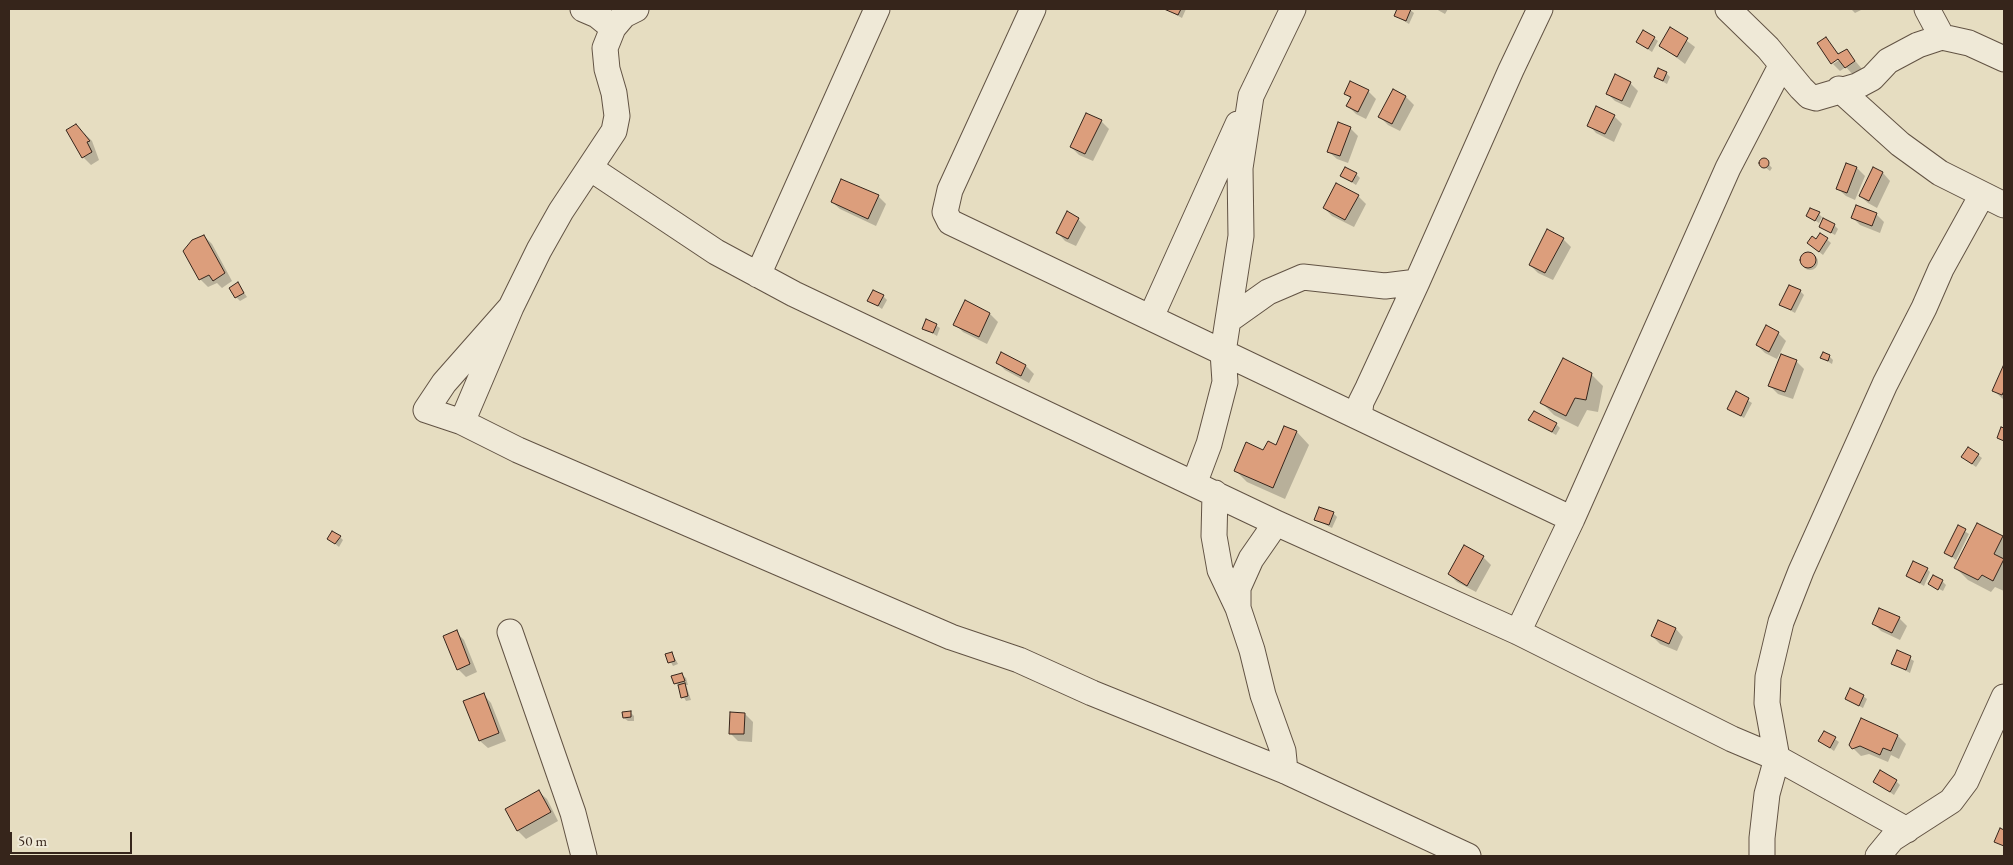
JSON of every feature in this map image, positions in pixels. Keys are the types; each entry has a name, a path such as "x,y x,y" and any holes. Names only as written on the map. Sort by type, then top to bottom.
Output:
{"street":[{"path":"583,9 596,15 613,28"},
{"path":"462,422 512,307 560,211 614,131 617,116 614,93 606,69 605,48 613,28 624,15 636,9"},
{"path":"758,275 877,9"},
{"path":"1033,9 950,190 945,216 952,224 1151,317 1572,519"},
{"path":"1151,317 1251,96 1293,9"},
{"path":"1359,416 1368,388 1540,9"},
{"path":"1728,9 1768,48 1781,66 1809,96 1816,98 1839,89 1856,86 1872,78 1888,61 1918,45 1942,37 1969,43 2004,59"},
{"path":"1927,9 1942,37"},
{"path":"1518,632 1572,519 1728,168 1781,66"},
{"path":"1762,856 1767,794 1777,758 1767,703 1768,677 1781,622 1884,384 1924,308 1941,269 1993,200 1940,173 1900,144 1839,89"},
{"path":"1251,96 1240,168 1241,236 1232,289 1230,319 1223,352 1225,382 1209,444 1205,488 1220,570 1238,608 1283,751 1285,771"},
{"path":"590,168 716,252 794,294 1276,523 1518,632 1732,739 1777,758 1907,830"},
{"path":"1230,319 1268,292 1303,277 1385,286 1417,282"},
{"path":"512,307 444,383 426,410 462,422 518,450 768,560 951,637 1019,660 1092,693 1285,771 1468,856"},
{"path":"1238,608 1238,588 1244,574 1251,559 1276,523"},
{"path":"510,632 573,813 584,856"},
{"path":"1878,856 1892,839 1951,801 1966,781 2004,699"},
{"path":"1980,751 2004,745"}],"building":[{"path":"1164,9 1181,9 1178,15"},
{"path":"1397,9 1411,9 1406,21 1394,16"},
{"path":"1670,27 1688,38 1677,57 1659,46"},
{"path":"1643,30 1655,37 1648,49 1636,42"},
{"path":"1826,37 1838,54 1847,49 1855,61 1845,68 1838,59 1831,64 1817,43"},
{"path":"1658,68 1667,72 1663,81 1654,77"},
{"path":"1615,74 1631,82 1622,101 1606,94"},
{"path":"1350,81 1369,90 1358,112 1346,106 1351,97 1344,94"},
{"path":"1393,89 1406,96 1392,124 1378,117"},
{"path":"1596,106 1615,115 1605,134 1587,126"},
{"path":"1086,113 1102,120 1085,154 1070,147"},
{"path":"1338,122 1351,127 1340,156 1327,152"},
{"path":"76,124 90,141 87,142 92,152 82,158 66,130"},
{"path":"1764,158 1769,163 1764,168 1759,163"},
{"path":"1846,163 1857,167 1847,193 1836,189"},
{"path":"1345,167 1357,173 1352,182 1340,176"},
{"path":"1873,167 1883,172 1869,201 1859,196"},
{"path":"841,179 879,195 868,219 831,202"},
{"path":"1336,183 1359,195 1345,220 1323,208"},
{"path":"1856,205 1877,213 1872,226 1851,218"},
{"path":"1810,208 1820,212 1815,221 1806,216"},
{"path":"1067,211 1079,218 1068,239 1056,233"},
{"path":"1823,218 1835,224 1831,233 1819,227"},
{"path":"1547,229 1564,238 1545,273 1529,265"},
{"path":"1820,233 1828,238 1819,252 1807,243 1812,236 1816,239"},
{"path":"204,235 225,273 213,281 209,275 199,280 183,251 192,240"},
{"path":"1808,252 1814,254 1816,260 1814,266 1808,268 1802,266 1800,260 1802,254"},
{"path":"238,282 244,293 235,298 229,288"},
{"path":"1789,285 1801,290 1791,310 1779,305"},
{"path":"873,290 884,295 878,306 867,301"},
{"path":"965,300 990,313 979,337 953,325"},
{"path":"926,319 937,324 933,333 922,329"},
{"path":"1766,325 1779,332 1769,352 1756,345"},
{"path":"1001,352 1026,365 1021,376 996,363"},
{"path":"1823,352 1830,355 1828,361 1820,358"},
{"path":"1781,354 1797,360 1785,392 1768,386"},
{"path":"1563,358 1592,373 1586,400 1575,398 1566,416 1540,403"},
{"path":"2004,364 2004,391 2002,395 1992,391"},
{"path":"1736,391 1749,398 1741,416 1727,409"},
{"path":"1534,411 1557,423 1552,432 1528,420"},
{"path":"1284,426 1297,431 1273,488 1234,471 1246,442 1263,450 1268,441 1276,445"},
{"path":"2001,427 2004,428 2004,441 1997,438"},
{"path":"1968,447 1979,454 1972,464 1961,457"},
{"path":"1319,507 1334,512 1329,525 1314,520"},
{"path":"1977,523 2003,536 1994,554 2004,559 1993,581 1982,575 1978,580 1954,568"},
{"path":"1958,525 1966,529 1952,557 1944,553"},
{"path":"332,531 341,536 335,544 327,539"},
{"path":"1464,545 1484,556 1467,586 1448,574"},
{"path":"1913,561 1928,568 1920,583 1906,576"},
{"path":"1933,575 1943,580 1938,590 1928,584"},
{"path":"1879,608 1900,617 1892,633 1872,624"},
{"path":"1658,620 1676,628 1669,644 1651,636"},
{"path":"457,630 470,664 457,670 443,636"},
{"path":"1897,650 1911,656 1906,670 1891,664"},
{"path":"672,652 675,661 668,663 665,654"},
{"path":"682,673 685,681 674,684 671,676"},
{"path":"685,683 688,696 681,698 678,685"},
{"path":"1850,688 1864,695 1859,706 1845,699"},
{"path":"484,693 499,733 479,741 463,701"},
{"path":"631,711 631,717 623,718 622,712"},
{"path":"730,712 745,713 744,734 729,734"},
{"path":"1861,718 1898,735 1891,751 1883,748 1880,755 1860,746 1852,749 1849,745"},
{"path":"1824,731 1836,737 1830,748 1818,741"},
{"path":"1880,770 1897,780 1890,792 1873,782"},
{"path":"539,790 551,812 517,831 505,809"},
{"path":"2000,828 2004,830 2004,846 1994,842"}]}
